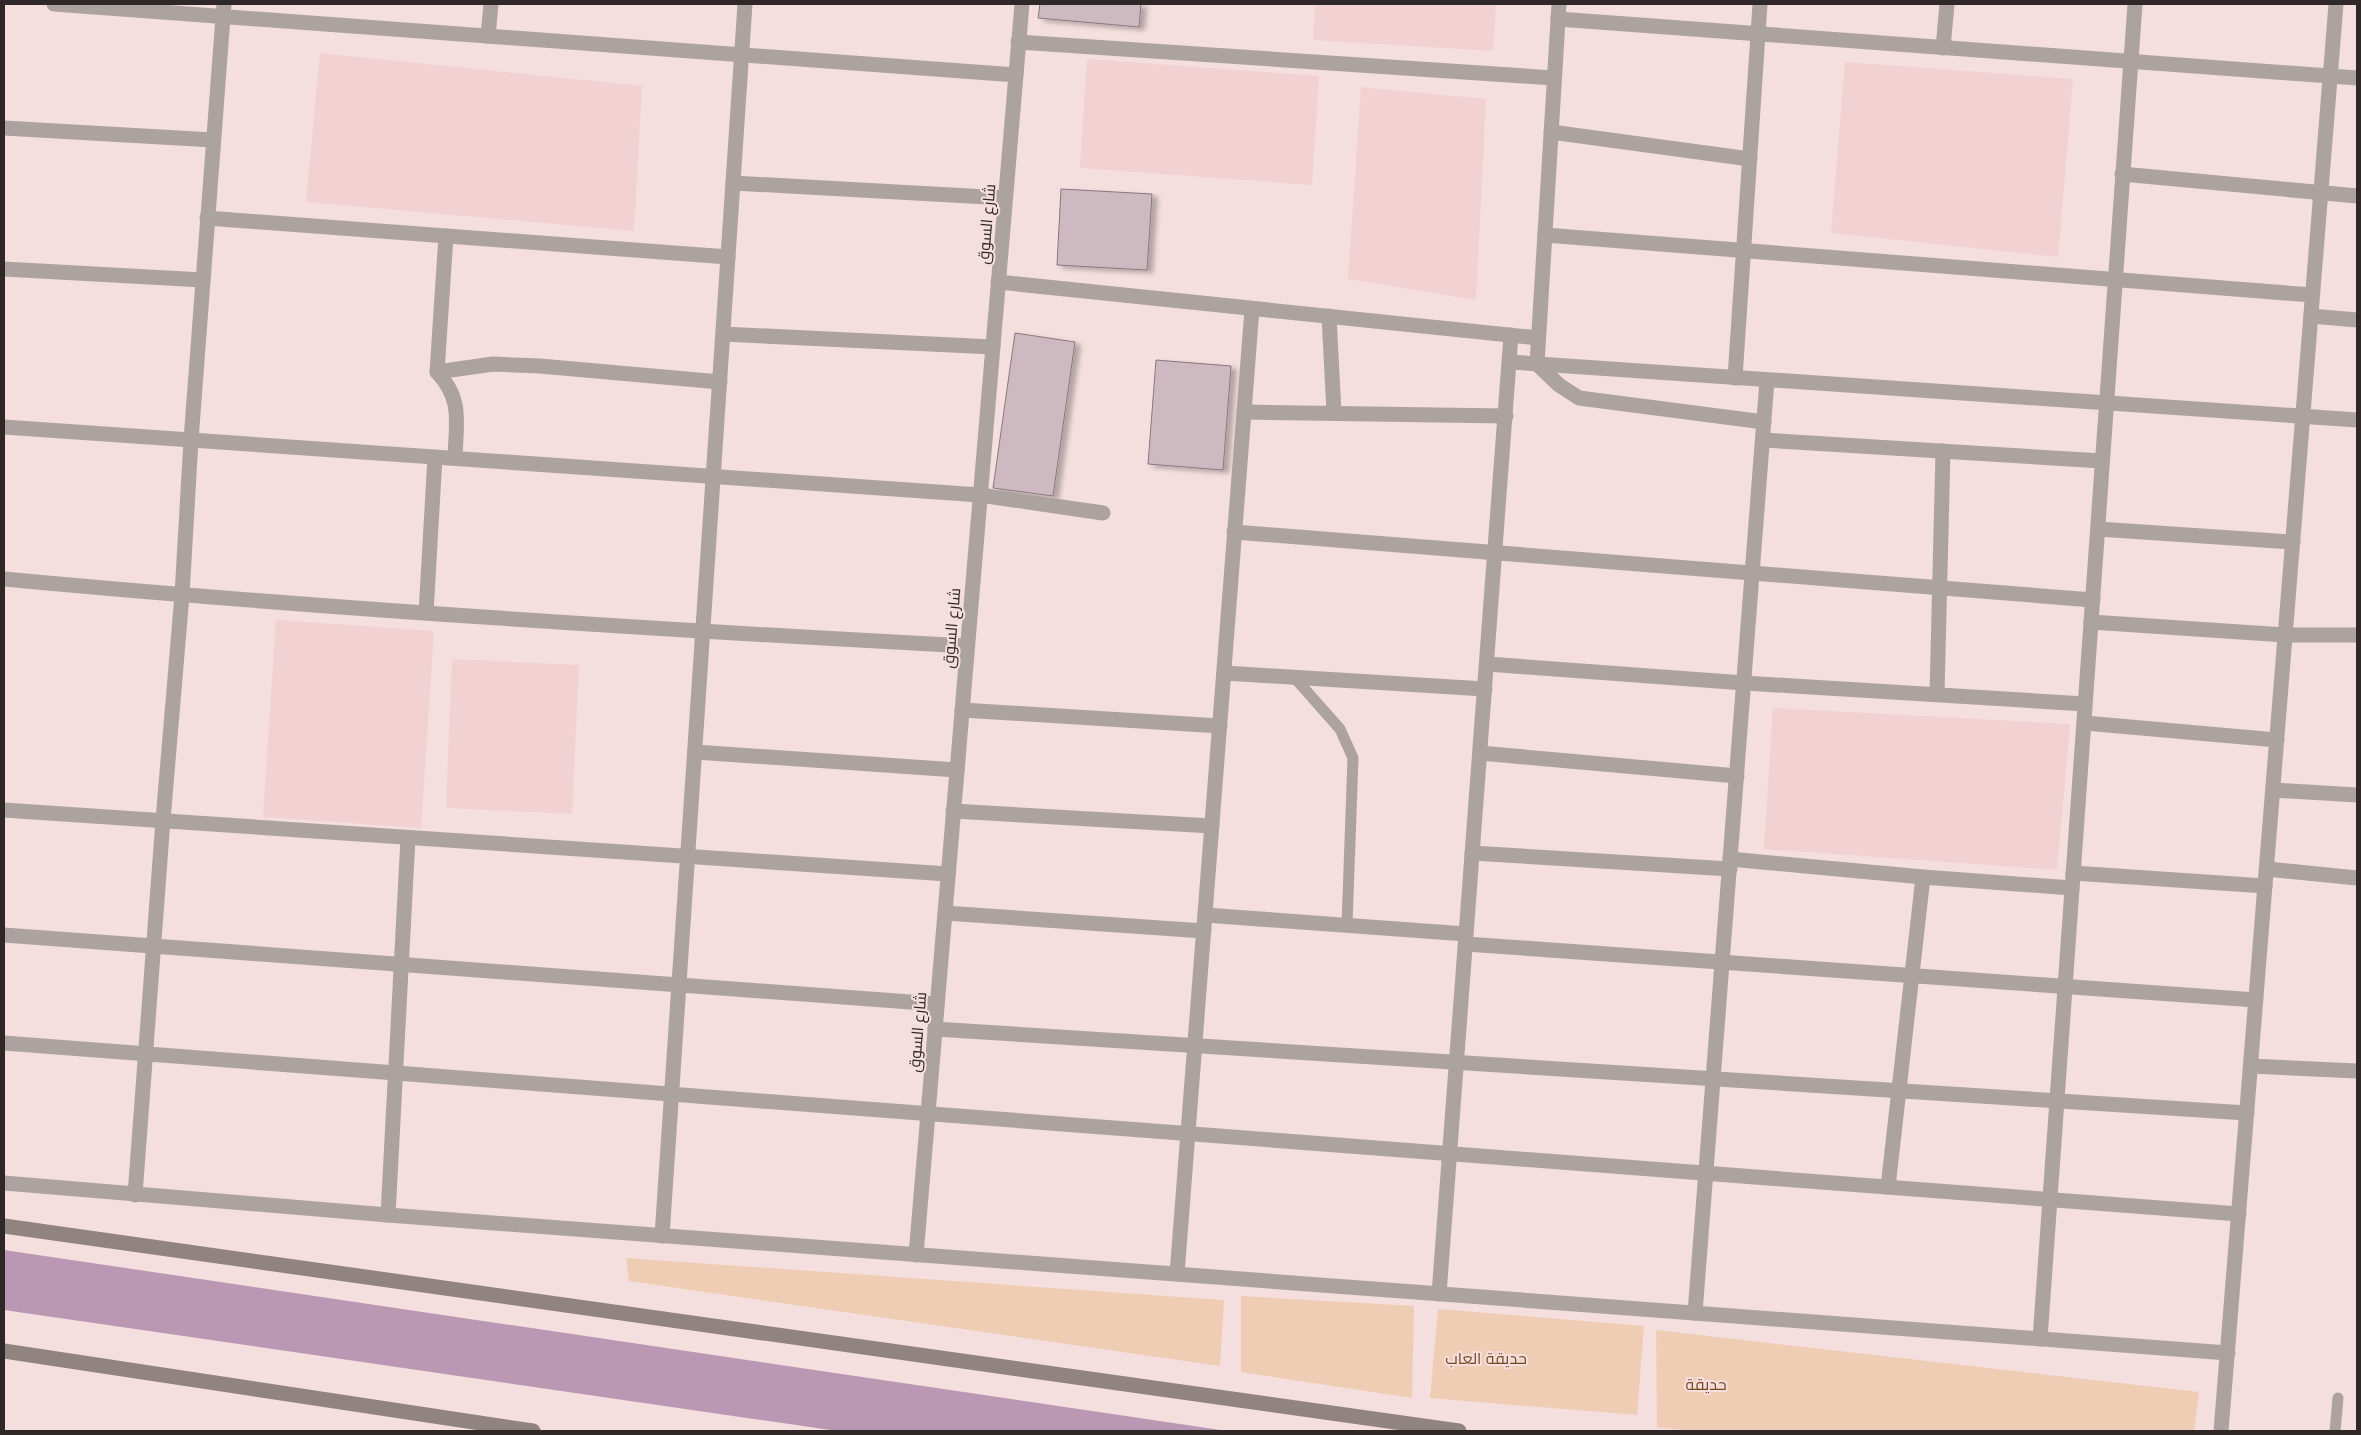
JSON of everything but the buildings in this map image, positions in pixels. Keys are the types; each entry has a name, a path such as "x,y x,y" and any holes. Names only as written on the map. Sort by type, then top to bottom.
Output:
{"main road":[{"path":"4,1226 1459,1431"},
{"path":"4,1351 534,1431"}],"street":[{"path":"54,4 223,10 488,36 1016,74"},
{"path":"488,36 491,4"},
{"path":"662,1236 745,4"},
{"name":"شارع السوق","path":"916,1255 1022,4"},
{"path":"1735,378 1760,4"},
{"path":"1943,48 1947,4"},
{"path":"2040,1339 2085,723 2134,4"},
{"path":"2221,1431 2336,4"},
{"path":"135,1195 153,946 182,596 191,440 223,10"},
{"path":"1764,422 1579,398 1559,385 1537,364 1559,11 1758,34 2357,78"},
{"path":"1018,42 1554,78"},
{"path":"4,128 214,140"},
{"path":"1551,132 1750,159"},
{"path":"2122,174 2357,196"},
{"path":"733,183 1005,198"},
{"path":"208,218 728,257"},
{"path":"1545,235 2312,295"},
{"path":"446,236 437,372 454,393 456,411 455,458"},
{"path":"4,269 203,280"},
{"path":"998,282 1538,338"},
{"path":"1177,1274 1252,308"},
{"path":"1329,316 1334,413"},
{"path":"2311,316 2357,320"},
{"path":"723,334 993,347"},
{"path":"1439,1294 1511,335"},
{"path":"1510,362 2357,420"},
{"path":"437,372 493,364 540,366 720,382"},
{"path":"1696,1313 1767,380"},
{"path":"1244,412 1506,416"},
{"path":"4,427 980,495 1103,513"},
{"path":"1763,440 2102,461"},
{"path":"1937,694 1943,451"},
{"path":"426,612 435,457"},
{"path":"2098,529 2293,542"},
{"path":"1234,532 2093,600"},
{"path":"4,579 182,596 703,632 967,646"},
{"path":"2091,622 2285,635 2357,635"},
{"path":"1487,664 1744,683 2085,704"},
{"path":"1224,673 1485,689"},
{"path":"962,710 1220,726"},
{"path":"2085,723 2277,740"},
{"path":"695,752 957,770"},
{"path":"1480,753 1737,776"},
{"path":"2273,790 2357,795"},
{"path":"4,810 948,874"},
{"path":"953,811 1212,826"},
{"path":"388,1215 408,838"},
{"path":"1472,853 1730,864 1923,877 2265,886"},
{"path":"2266,869 2357,878"},
{"path":"1888,1187 1923,877"},
{"path":"945,913 1204,930"},
{"path":"1205,915 1347,925 1466,939 1722,964 1912,974 2065,988 2256,1000"},
{"path":"4,935 937,1004"},
{"path":"935,1028 2247,1113"},
{"path":"4,1043 2239,1214"},
{"path":"2251,1066 2357,1071"},
{"path":"4,1183 662,1236 2228,1353"}],"lane":[{"path":"1294,677 1340,730 1353,758 1347,925"},
{"path":"2335,1431 2338,1398"}],"shaded area":[{"path":"1315,4 1496,4 1493,51 1313,40"},
{"path":"320,53 642,86 634,231 306,202"},
{"path":"1087,59 1319,76 1312,185 1080,168"},
{"path":"1845,62 2073,79 2058,257 1831,233"},
{"path":"1361,87 1486,99 1476,300 1348,279"},
{"path":"276,620 434,631 421,828 263,817"},
{"path":"452,659 579,665 572,814 446,808"},
{"path":"1773,708 2070,724 2057,870 1764,849"},
{"path":"4,1250 1227,1431 837,1431 4,1310"}],"green space":[{"path":"626,1258 1224,1300 1220,1366 629,1281"},
{"path":"1241,1296 1414,1306 1412,1398 1241,1372"},
{"name":"حديقة العاب","path":"1438,1309 1644,1326 1637,1415 1430,1398"},
{"name":"حديقة","path":"1656,1330 2199,1392 2194,1431 1688,1431 1657,1427"}]}
